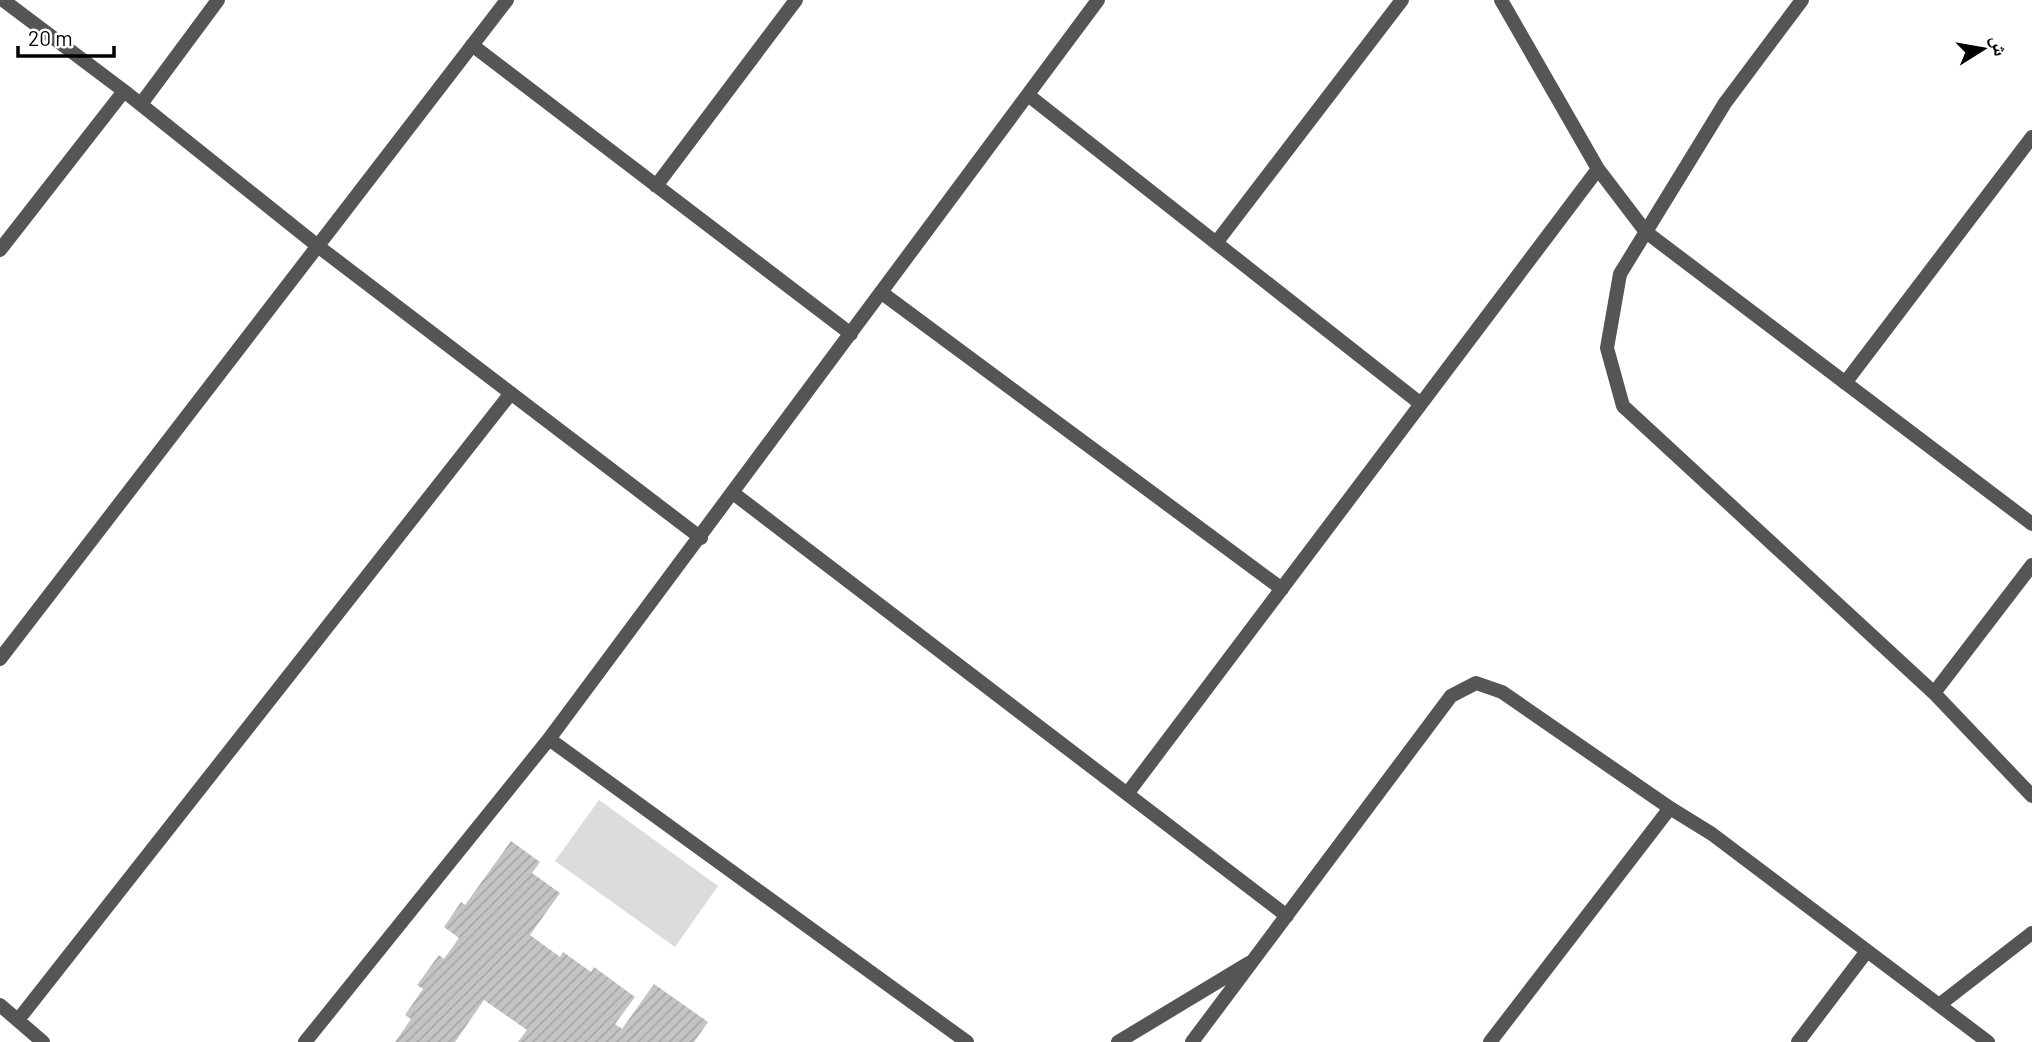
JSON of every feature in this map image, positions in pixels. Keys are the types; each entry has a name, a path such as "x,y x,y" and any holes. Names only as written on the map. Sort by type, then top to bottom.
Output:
{"street":[{"path":"3,0 141,104 319,247 701,538"},
{"path":"141,104 218,0"},
{"path":"0,659 507,0"},
{"path":"656,186 796,0"},
{"path":"306,1042 549,739 701,538 1098,0"},
{"path":"1216,243 1402,0"},
{"path":"1501,0 1598,169 1646,232 2032,524"},
{"path":"1784,0 1792,14"},
{"path":"1802,0 1725,103 1620,274 1606,348 1623,406 1934,693 2032,796"},
{"path":"472,45 851,334"},
{"path":"0,250 124,91"},
{"path":"1028,95 1422,404"},
{"path":"1845,383 2032,137"},
{"path":"1127,794 1598,169"},
{"path":"881,293 1282,589"},
{"path":"18,1020 511,393"},
{"path":"733,493 1287,916"},
{"path":"1934,693 2032,565"},
{"path":"1192,1042 1451,696 1476,683 1503,692 1712,834 1988,1042"},
{"path":"549,739 967,1042"},
{"path":"1490,1042 1671,808"},
{"path":"1939,1005 2032,933"},
{"path":"1798,1042 1867,951"},
{"path":"1118,1042 1255,959"},
{"path":"0,1005 43,1042"}],"shaded area":[{"path":"599,800 718,886 675,947 555,861"}],"building":[{"path":"511,841 540,862 532,873 560,893 530,935 560,957 563,952 591,972 594,967 635,997 615,1024 622,1029 654,984 708,1022 694,1042 518,1042 527,1030 484,1000 455,1042 395,1042 411,1019 405,1015 423,989 417,985 439,955 444,959 459,938 444,927 461,902 465,905"}]}
